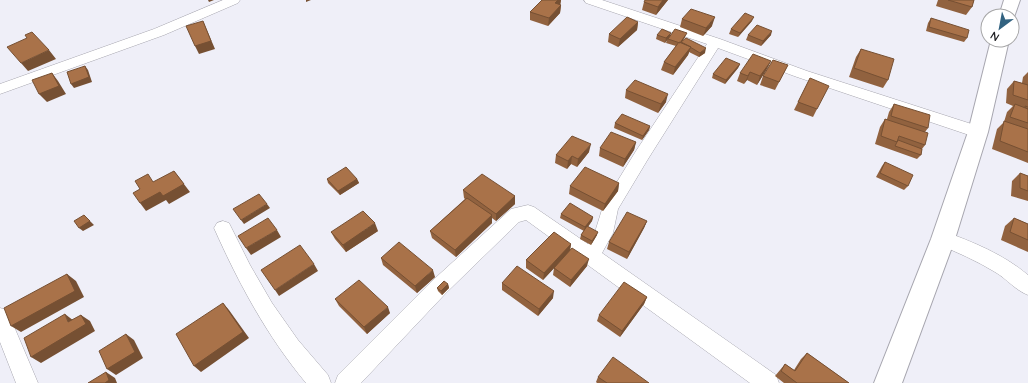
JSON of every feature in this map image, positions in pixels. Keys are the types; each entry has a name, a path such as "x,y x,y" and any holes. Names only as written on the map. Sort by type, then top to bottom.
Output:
{"street":[{"path":"0,89 137,41 234,0"},
{"path":"590,0 715,42 802,74 978,132"},
{"path":"591,256 604,234 610,208 642,155 715,42"},
{"path":"888,383 943,239 978,132 998,48"},
{"path":"346,383 439,287 513,217 518,214 528,212 768,383"},
{"path":"223,228 239,264 268,317 298,358 320,383"},
{"path":"943,239 994,262 1010,271 1028,286"},
{"path":"0,316 28,383"}],"building":[{"path":"542,0 558,0 555,3 561,5 549,18 530,12"},
{"path":"645,0 663,0 658,7 644,2"},
{"path":"948,0 974,0 972,7"},
{"path":"691,9 715,17 706,28 682,19"},
{"path":"745,13 754,17 740,33 731,29"},
{"path":"627,17 638,22 620,39 609,34"},
{"path":"931,18 969,30 967,38 929,27"},
{"path":"203,21 211,41 195,46 186,26"},
{"path":"757,25 772,31 763,41 748,35"},
{"path":"662,29 671,33 666,38 657,35"},
{"path":"675,29 687,33 680,43 668,39"},
{"path":"32,32 49,50 21,63 7,47 27,38 25,35"},
{"path":"686,38 706,48 700,53 681,42"},
{"path":"679,42 691,47 675,67 664,62"},
{"path":"861,49 894,59 888,80 854,68"},
{"path":"753,54 771,61 760,76 750,72 748,76 740,73"},
{"path":"726,58 740,64 726,80 713,74"},
{"path":"773,60 788,65 779,82 763,76"},
{"path":"85,66 89,77 71,84 67,72"},
{"path":"52,73 59,86 39,94 32,80"},
{"path":"810,78 829,86 817,109 798,102"},
{"path":"635,80 668,94 661,104 626,90"},
{"path":"1014,81 1028,85 1028,100 1013,95"},
{"path":"894,104 930,115 928,128 891,116"},
{"path":"1015,104 1028,109 1028,123 1010,117"},
{"path":"622,114 650,126 643,136 615,123"},
{"path":"885,119 928,133 925,145 899,136 897,142 881,136"},
{"path":"1004,121 1028,129 1028,152 1000,141"},
{"path":"611,132 636,142 625,159 600,148"},
{"path":"572,136 591,144 578,159 572,156 568,161 556,155"},
{"path":"898,140 922,149 921,155 895,146"},
{"path":"885,162 913,175 908,186 880,173"},
{"path":"346,167 357,179 338,191 327,179"},
{"path":"585,167 619,183 605,204 570,186"},
{"path":"174,171 184,184 163,196 160,192 140,203 133,193 140,189 135,181 148,174 153,182"},
{"path":"1020,173 1028,176 1028,191 1020,188"},
{"path":"482,174 515,196 496,214 463,190"},
{"path":"259,194 267,204 241,220 233,209"},
{"path":"467,198 492,215 455,250 430,231"},
{"path":"570,203 593,217 585,227 561,214"},
{"path":"363,211 375,223 343,245 331,232"},
{"path":"627,212 647,221 629,252 609,242"},
{"path":"84,215 90,221 79,228 74,221"},
{"path":"268,218 277,230 246,248 238,236"},
{"path":"1014,218 1028,224 1028,240 1010,232"},
{"path":"587,226 598,232 592,241 581,235"},
{"path":"554,232 571,244 544,273 526,260"},
{"path":"399,242 433,270 415,286 381,258"},
{"path":"300,245 314,264 275,290 261,270"},
{"path":"572,248 589,259 571,280 554,268"},
{"path":"517,266 554,291 539,309 502,283"},
{"path":"67,274 75,291 11,326 4,308"},
{"path":"359,280 388,307 364,327 335,299"},
{"path":"444,281 448,284 441,291 437,288"},
{"path":"624,282 647,297 622,331 599,315"},
{"path":"223,303 243,332 194,366 176,334"},
{"path":"65,314 68,322 81,315 86,324 31,357 24,338"},
{"path":"126,334 135,352 107,369 99,351"},
{"path":"807,353 849,383 797,383 781,371 785,364 795,371"},
{"path":"613,357 649,383 607,383 598,377"},
{"path":"106,372 109,380 105,383 88,383"}]}
